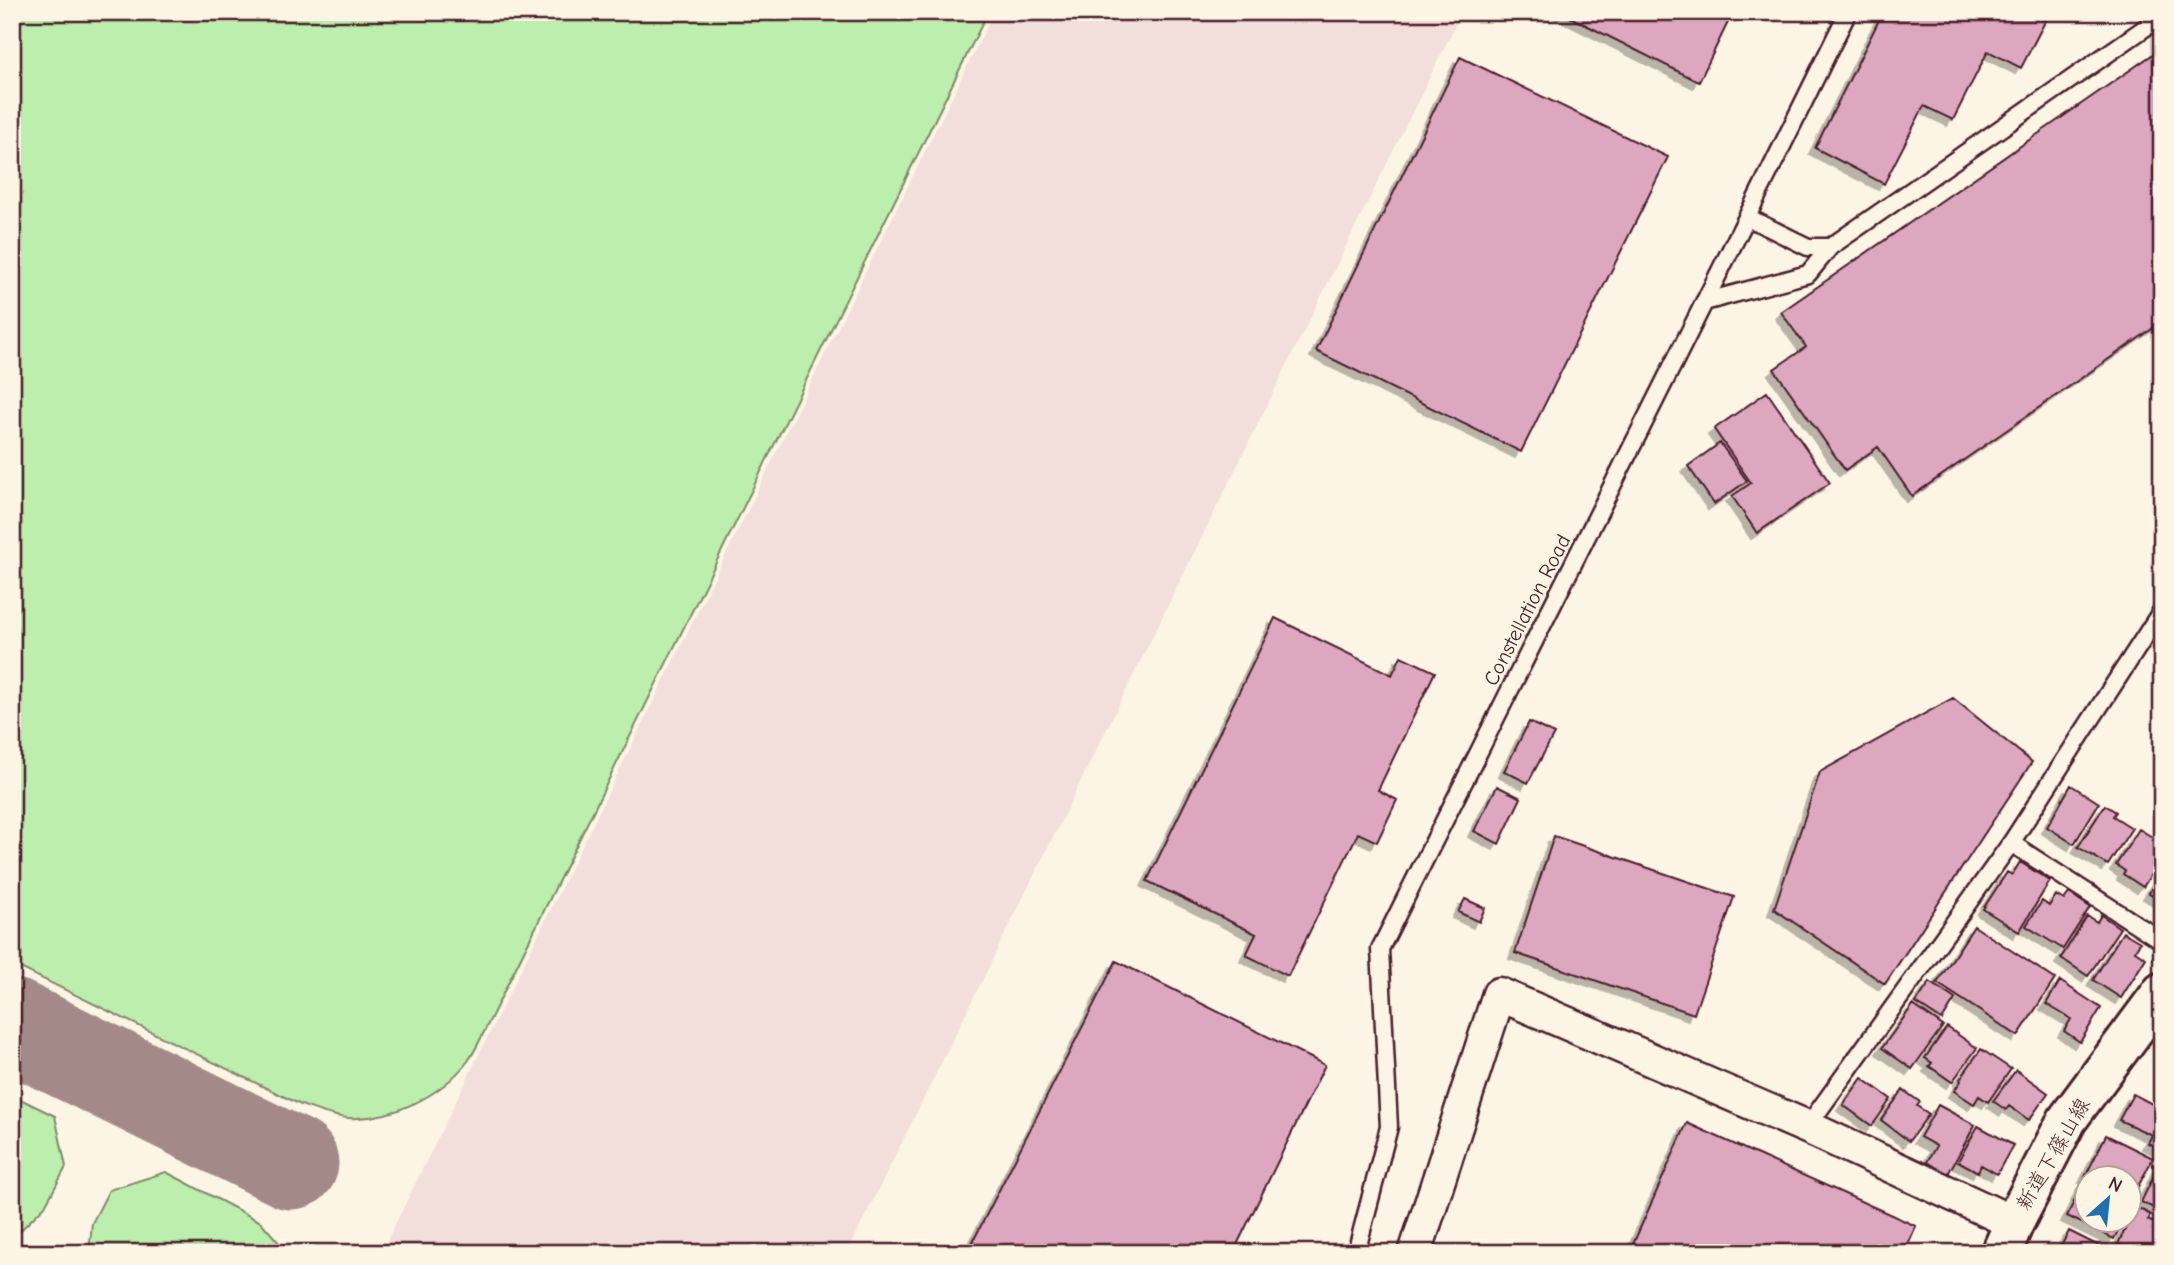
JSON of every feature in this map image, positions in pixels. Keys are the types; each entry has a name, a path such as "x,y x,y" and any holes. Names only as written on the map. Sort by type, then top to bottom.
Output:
{"street":[{"name":"新道下篠山線","path":"2008,1238 2067,1120 2162,992"},
{"path":"1416,1253 1499,994 1807,1127 2008,1238"}],"lane":[{"name":"Constellation Road","path":"1356,1253 1389,1127 1380,949 1847,12"},
{"path":"1704,302 1808,274 1830,247 2162,16"},
{"path":"1747,217 1808,247 1830,247"},
{"path":"1807,1127 2011,843 2162,610"},
{"path":"2011,843 2162,941"}],"shaded area":[{"path":"994,12 1462,12 847,1253 381,1253"}],"green space":[{"path":"12,12 988,12 476,1047 468,1061 444,1085 430,1095 398,1110 365,1118 348,1118 301,1105 12,964"},
{"path":"12,1095 55,1116 66,1167 45,1206 12,1239"},
{"path":"166,1172 261,1222 288,1253 89,1253 92,1223 109,1190"}],"building":[{"path":"1560,12 1733,12 1699,82"},
{"path":"1883,12 2050,12 2021,68 1988,51 1953,120 1924,106 1884,184 1815,148"},
{"path":"2162,48 2162,322 1912,496 1878,447 1845,470 1774,369 1806,347 1781,312"},
{"path":"1460,57 1668,157 1521,452 1316,351"},
{"path":"1767,392 1830,483 1757,533 1732,496 1751,483 1714,429"},
{"path":"1720,443 1747,481 1714,504 1688,466"},
{"path":"1275,618 1392,675 1401,656 1435,672 1378,790 1397,800 1377,842 1358,833 1288,976 1246,955 1256,934 1147,881"},
{"path":"1953,698 2032,762 1885,984 1774,909 1820,772"},
{"path":"1529,722 1554,734 1528,783 1504,771"},
{"path":"2071,785 2099,803 2074,844 2047,827"},
{"path":"1497,786 1521,798 1499,844 1474,831"},
{"path":"2105,805 2116,812 2113,816 2132,828 2108,865 2078,847"},
{"path":"2139,829 2162,843 2162,857 2143,887 2123,874 2125,871 2116,865"},
{"path":"1554,836 1734,897 1694,1014 1515,953"},
{"path":"2020,862 2050,881 2019,932 1983,909 2007,872 2012,875"},
{"path":"2162,872 2162,901 2149,893"},
{"path":"2069,893 2090,907 2063,949 2026,926 2042,901 2049,906 2056,895 2064,900"},
{"path":"1465,899 1485,908 1479,922 1458,912"},
{"path":"2101,915 2120,928 2088,976 2061,958 2087,916 2097,922"},
{"path":"1974,926 2055,979 2018,1036 1937,983"},
{"path":"2123,932 2140,942 2135,951 2146,958 2121,998 2093,980"},
{"path":"1116,961 1325,1065 1233,1253 967,1253"},
{"path":"2060,981 2101,1008 2080,1042 2064,1031 2071,1019 2046,1004"},
{"path":"1930,982 1955,999 1942,1020 1916,1003"},
{"path":"1913,1005 1943,1026 1912,1069 1882,1048"},
{"path":"1947,1027 1977,1048 1952,1082 1929,1066 1932,1063 1925,1058"},
{"path":"1981,1049 2011,1069 1988,1102 1979,1096 1974,1104 1954,1091"},
{"path":"2016,1070 2048,1093 2029,1120 2009,1106 2006,1110 1993,1101"},
{"path":"1862,1078 1891,1099 1872,1126 1843,1105"},
{"path":"1903,1090 1920,1102 1917,1106 1929,1114 1909,1141 1881,1120"},
{"path":"2133,1094 2162,1109 2162,1150 2148,1143 2152,1135 2119,1120"},
{"path":"1938,1105 1975,1125 1948,1174 1927,1162 1936,1146 1920,1137"},
{"path":"1687,1123 1916,1226 1904,1253 1629,1253"},
{"path":"1978,1126 2013,1145 1997,1174 1981,1165 1978,1172 1958,1161"},
{"path":"2106,1135 2153,1158 2142,1179 2142,1164 2092,1164"},
{"path":"2160,1163 2162,1164 2162,1212 2142,1202"},
{"path":"2072,1206 2072,1218 2067,1216"},
{"path":"2142,1210 2151,1215 2148,1220 2162,1227 2162,1253 2136,1253 2118,1244 2123,1234 2142,1234"},
{"path":"2069,1231 2111,1252 2110,1253 2058,1252"},
{"path":"2104,1234 2117,1234 2114,1239"}],"taxiway":[{"path":"12,1025 292,1163"}]}
